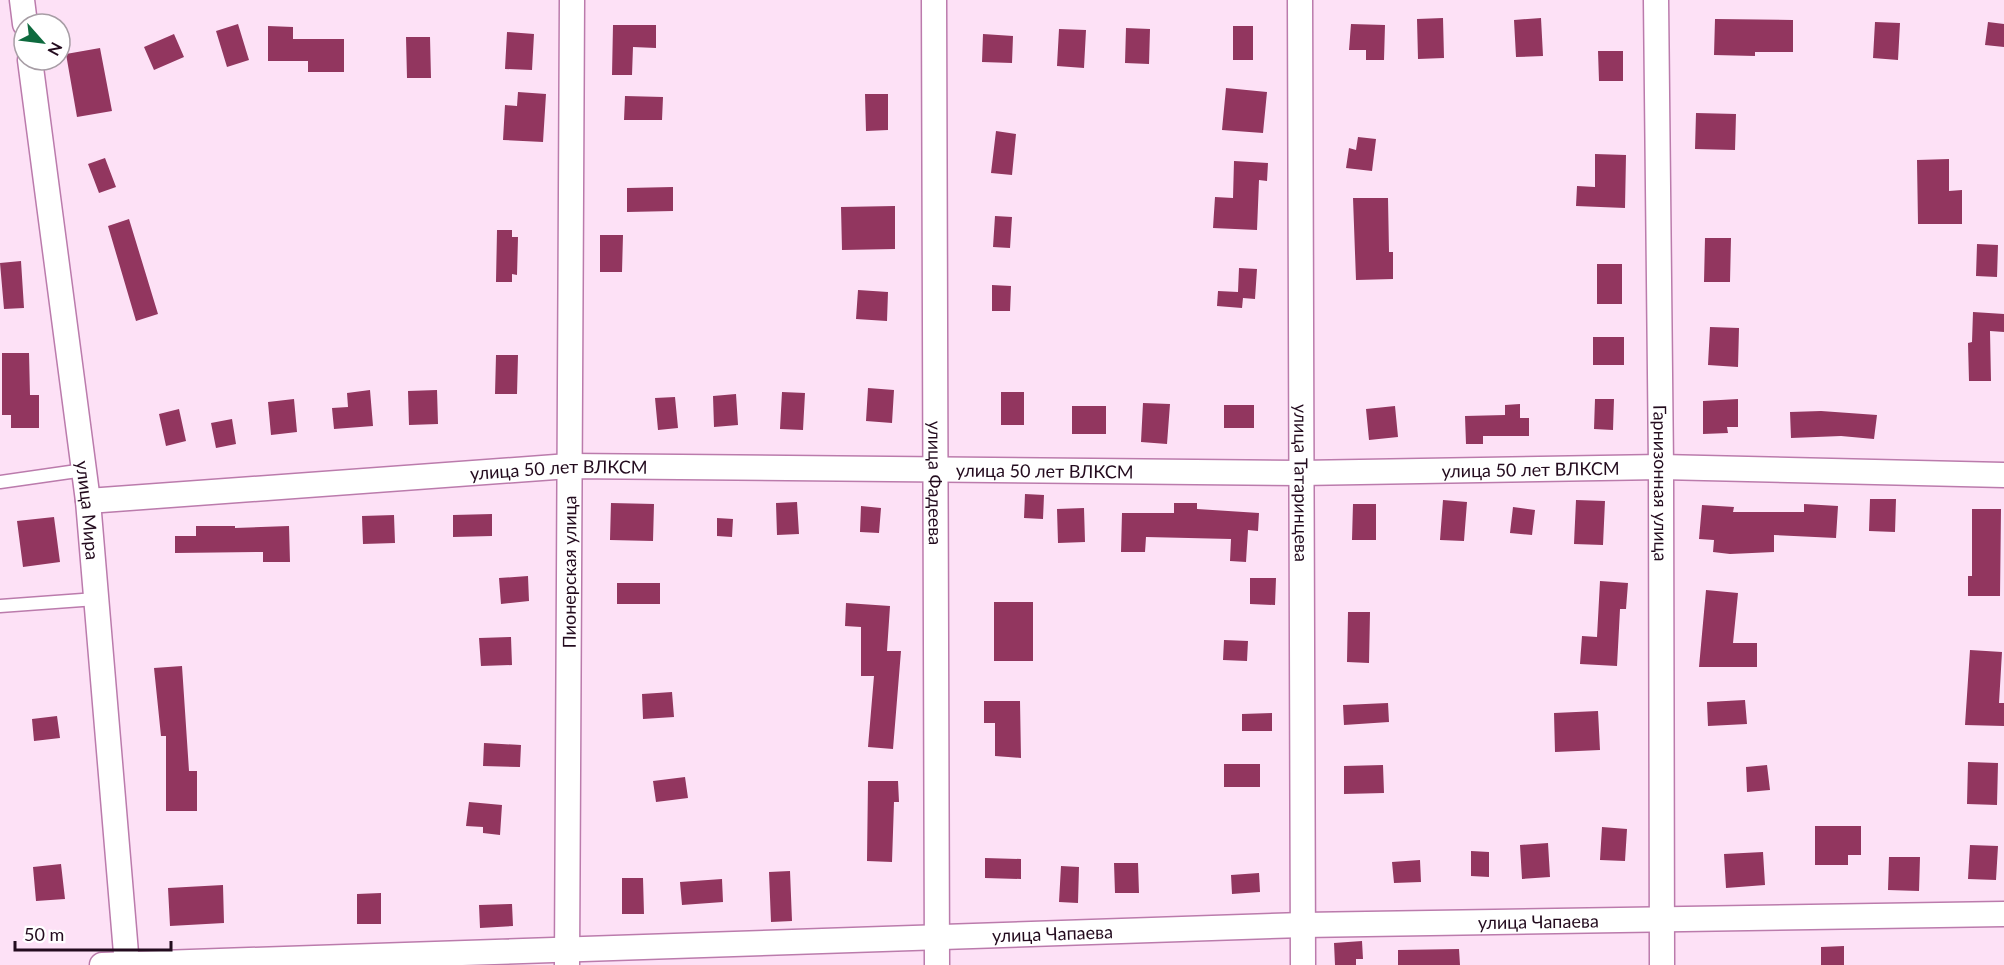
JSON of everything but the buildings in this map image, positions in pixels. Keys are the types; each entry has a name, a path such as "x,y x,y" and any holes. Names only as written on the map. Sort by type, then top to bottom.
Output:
{"street":[{"name":"Пионерская улица","path":"567,957 572,0"},
{"name":"улица Фадеева","path":"934,0 937,965"},
{"name":"улица Татаринцева","path":"1300,0 1303,965"},
{"name":"Гарнизонная улица","path":"1656,0 1661,467 1662,965"},
{"name":"улица Мира","path":"32,72 88,501 127,964"},
{"name":"улица 50 лет ВЛКСМ","path":"88,501 569,466 1300,473 1661,467 2004,475"},
{"name":"улица Чапаева","path":"102,965 567,957 937,939 1303,925 2004,914"}],"lane":[{"path":"0,482 84,470"},
{"path":"0,606 96,599"}]}
